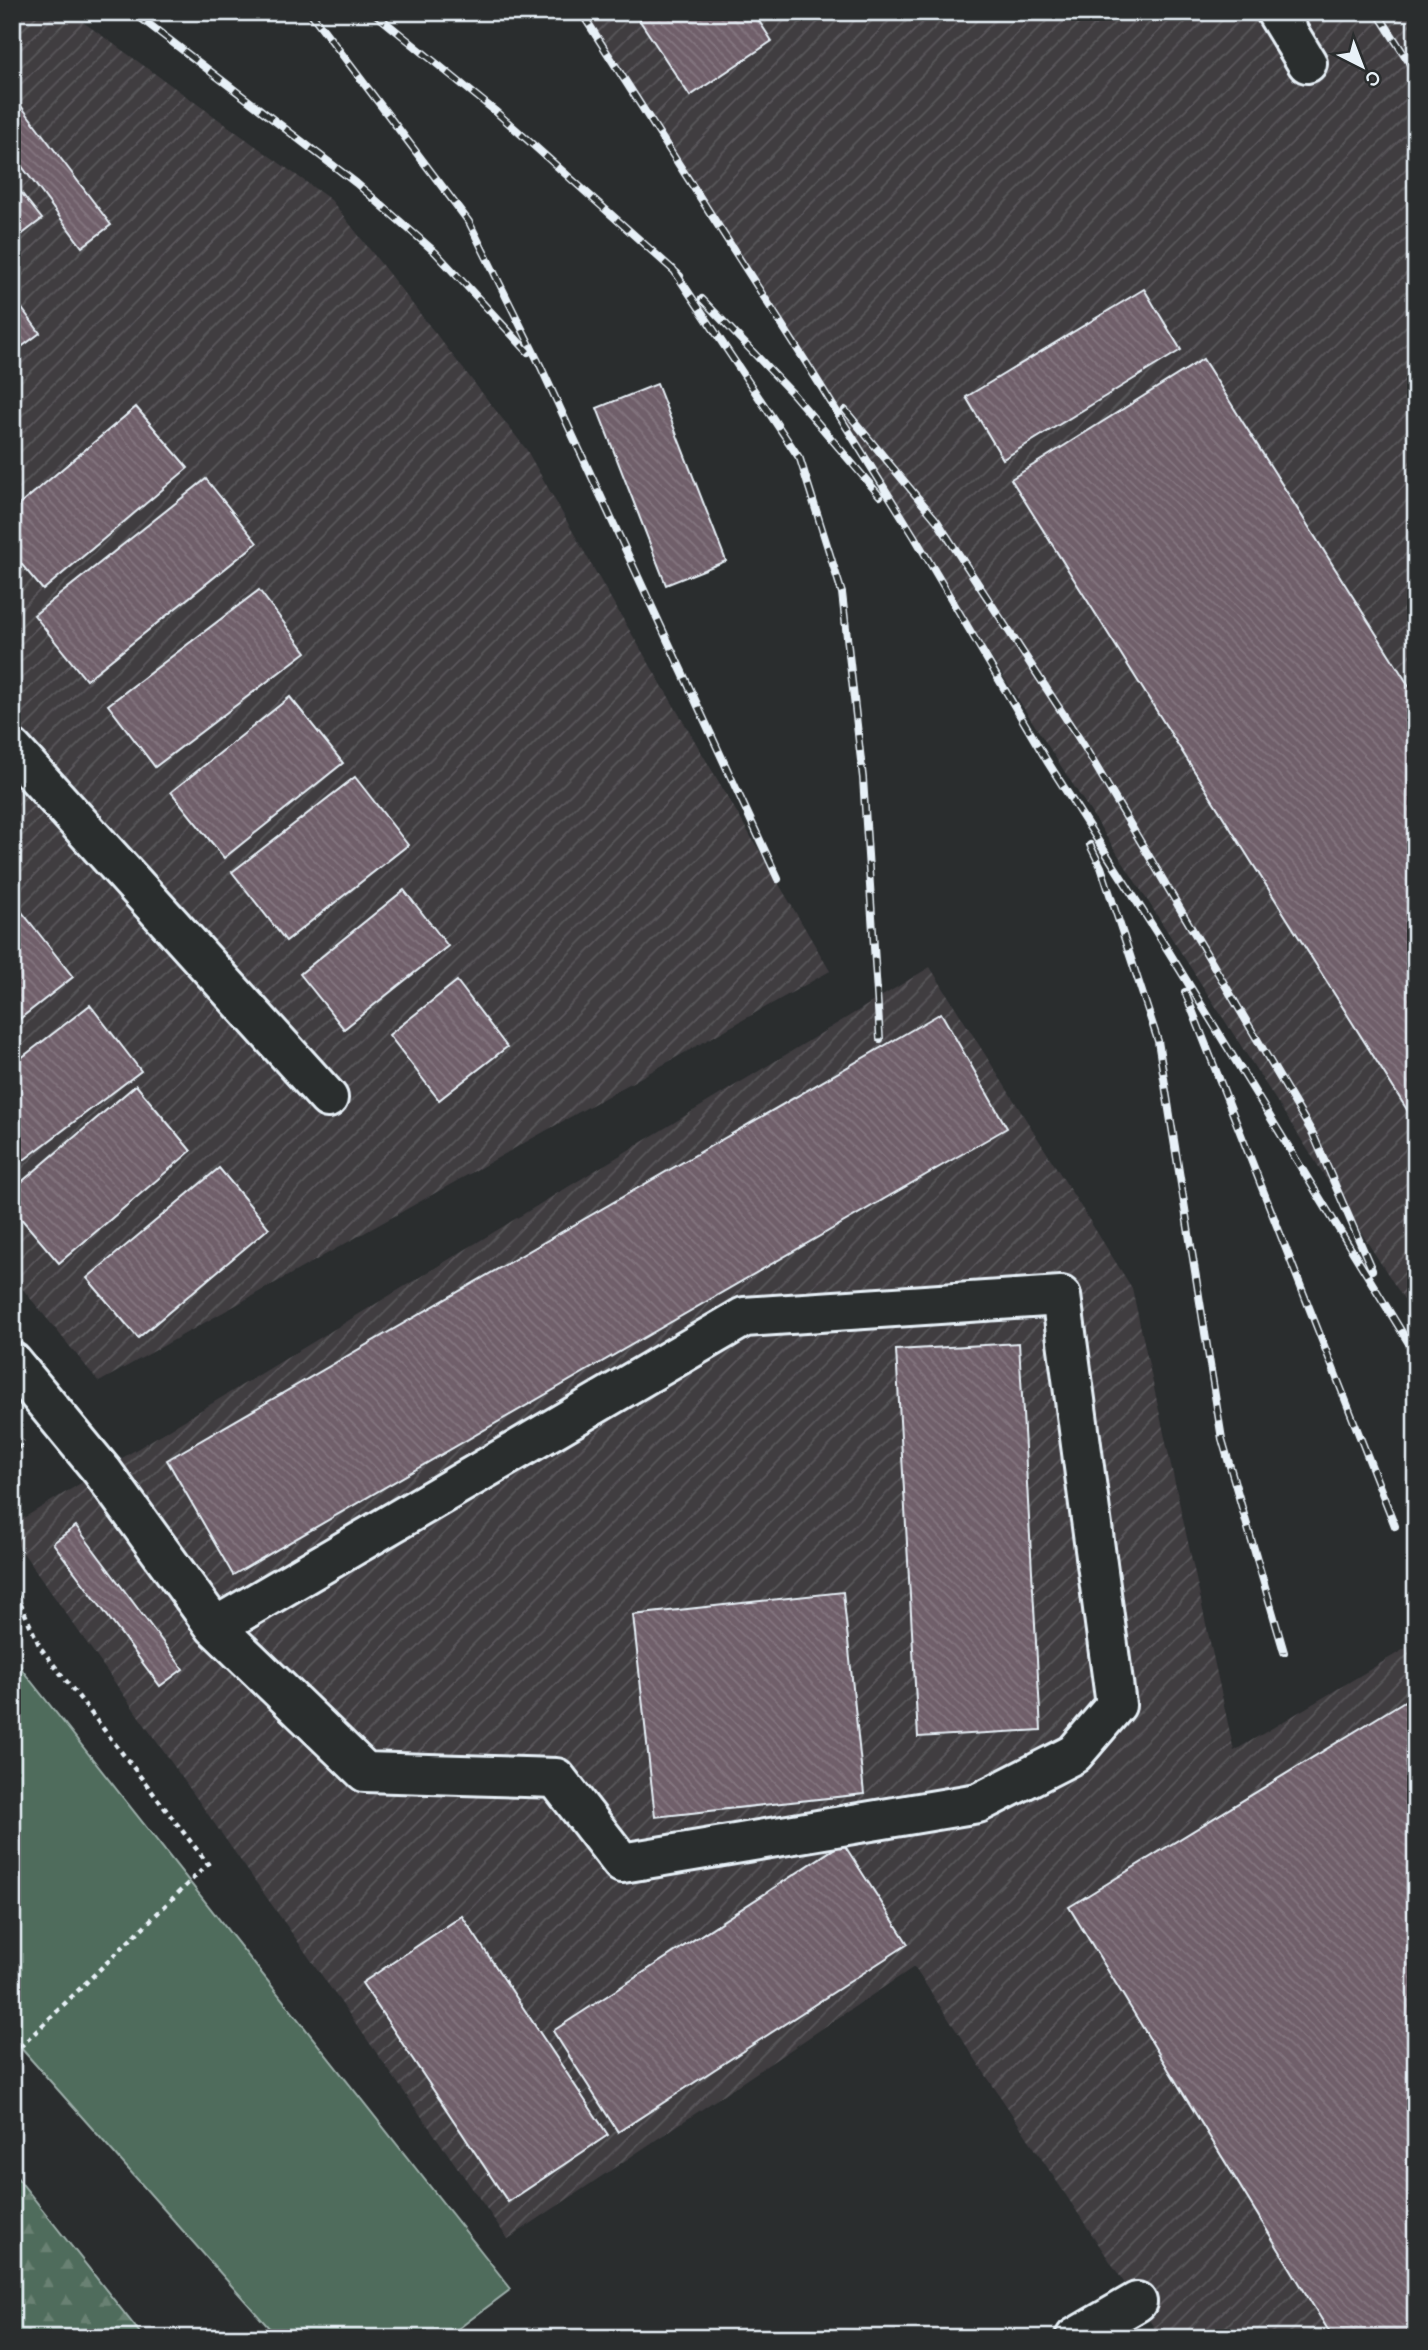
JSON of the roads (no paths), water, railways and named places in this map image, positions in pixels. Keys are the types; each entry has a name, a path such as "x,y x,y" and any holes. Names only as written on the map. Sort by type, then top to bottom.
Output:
{"street":[{"path":"1276,12 1307,63"},
{"path":"12,749 328,1098"},
{"path":"12,1362 102,1471 215,1627 365,1772 556,1778 622,1863 978,1803 1074,1754 1116,1705 1061,1296 744,1317 215,1627"},
{"path":"1074,2338 1137,2302"}],"railway":[{"path":"133,12 356,183 435,252 528,352"},
{"path":"310,12 469,222 540,365 778,879"},
{"path":"373,12 495,111 680,276"},
{"path":"581,12 809,367 914,536 1047,761 1169,952 1416,1355"},
{"path":"1377,12 1416,73"},
{"path":"673,269 800,459 842,593 863,778 880,1039"},
{"path":"702,299 793,394 880,496"},
{"path":"845,410 937,521 1084,746 1313,1134 1372,1270"},
{"path":"1090,845 1101,867 1158,1041 1222,1439 1284,1652"},
{"path":"1185,992 1395,1526"}]}
